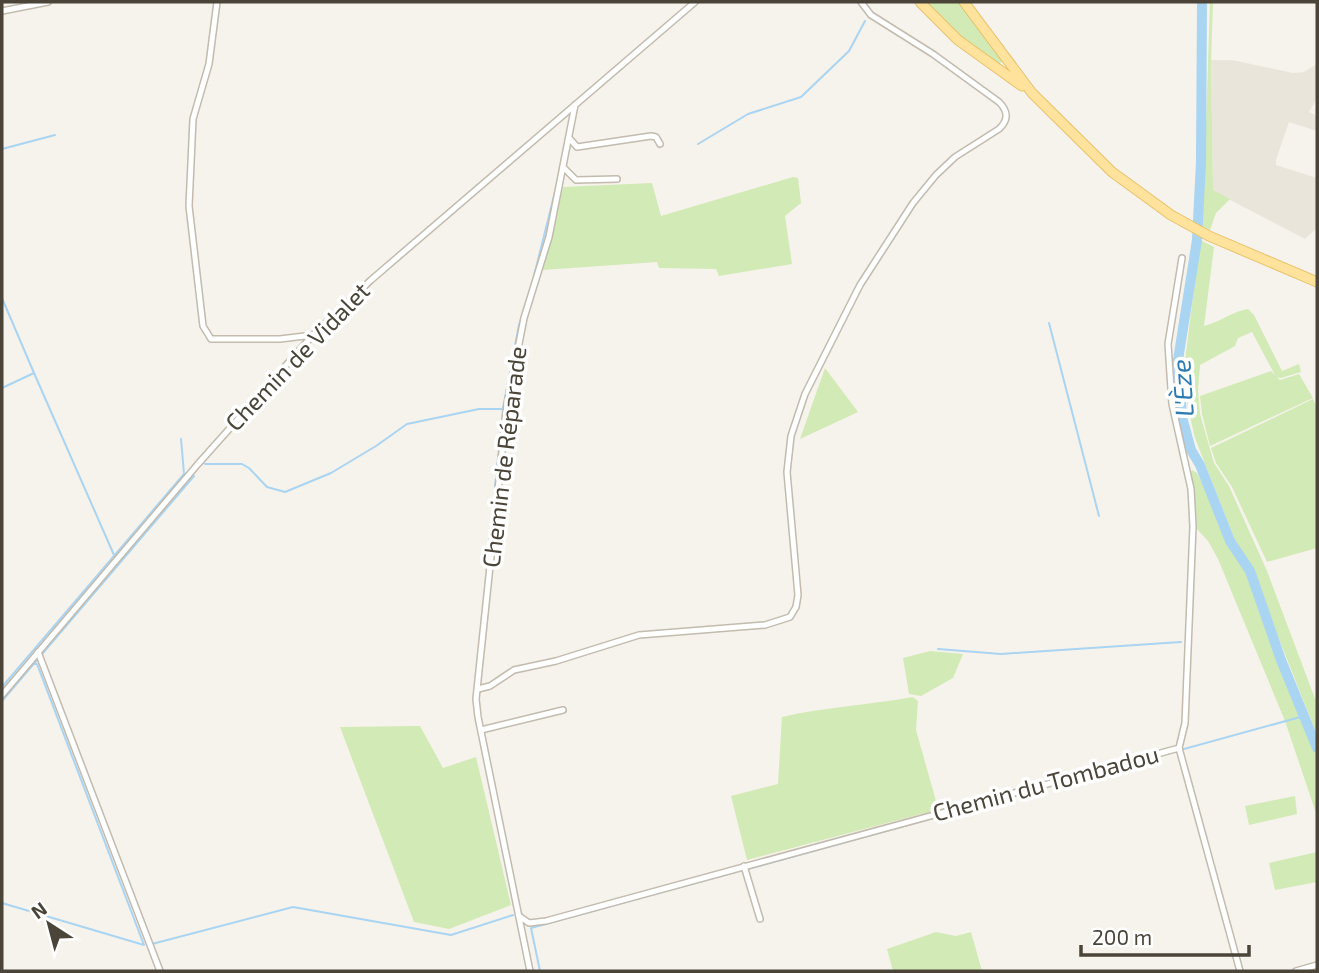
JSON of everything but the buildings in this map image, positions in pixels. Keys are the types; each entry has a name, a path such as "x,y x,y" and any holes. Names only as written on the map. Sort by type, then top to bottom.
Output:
{"main road":[{"path":"920,2 958,40 1032,93"},
{"path":"964,2 1032,93 1093,155 1143,196 1185,223 1229,246 1317,282"}],"street":[{"path":"2,11 48,2"},
{"path":"217,2 209,64 193,119 188,206 203,326 211,339 280,339 313,335"},
{"name":"Chemin de Vidalet","path":"2,695 198,464 313,335 381,271 695,2"},
{"path":"478,689 490,686 514,670 556,661 639,635 765,625 790,617 796,607 798,595 787,472 791,436 805,394 860,285 912,203 948,164 1004,124 1006,117 1006,110 997,101 933,54 871,15 861,2"},
{"name":"Chemin de Réparade","path":"530,971 476,699 507,405 524,318 549,237 575,105"},
{"path":"569,138 577,147 651,136 656,137 660,144"},
{"path":"563,167 576,180 617,179"},
{"name":"Chemin du Tombadou","path":"519,916 529,923 546,921 1179,748 1185,723 1193,526 1191,489 1172,404 1168,344 1182,258"},
{"path":"38,652 160,971"},
{"path":"481,730 563,710"},
{"path":"1179,748 1240,971"},
{"path":"744,866 760,919"},
{"path":"1296,971 1317,965"}],"shaded area":[{"path":"1211,60 1232,60 1293,73 1304,72 1317,64 1317,98 1309,112 1317,116 1317,131 1289,122 1276,160 1276,165 1317,178 1317,228 1305,239 1213,191"}],"green space":[{"path":"925,2 960,2 1003,61 999,64 950,30"},
{"path":"1210,2 1213,2 1213,190 1230,199 1216,213 1210,230 1200,225"},
{"path":"793,177 798,178 801,203 785,216 792,264 719,276 716,269 659,268 657,262 543,270 563,187 652,183 661,216"},
{"path":"1200,240 1214,247 1204,326 1248,309 1254,315 1282,371 1299,364 1301,372 1276,377 1252,332 1238,338 1235,346 1200,365 1198,391 1200,414 1214,463 1229,486 1267,571 1317,704 1317,735 1251,568 1234,538 1195,438 1187,404 1185,361"},
{"path":"825,368 858,412 800,439"},
{"path":"1271,371 1280,380 1299,374 1313,398 1210,446 1200,396"},
{"path":"1313,399 1317,408 1317,548 1267,562 1232,487 1216,463 1211,448"},
{"path":"1192,470 1197,473 1204,487 1232,551 1249,573 1281,666 1317,756 1317,816 1285,721 1218,559 1208,541 1197,529 1194,488 1190,473"},
{"path":"930,651 963,654 953,678 921,696 909,694 903,658"},
{"path":"913,697 918,701 916,730 936,801 936,810 747,860 731,796 778,784 782,717"},
{"path":"420,726 443,768 476,757 511,905 449,929 414,922 340,727"},
{"path":"1295,796 1297,814 1249,825 1245,806"},
{"path":"1317,852 1317,882 1275,890 1269,863"},
{"path":"936,932 956,936 971,932 982,971 893,971 887,949"}],"waterway":[{"name":"L'Èze","path":"1202,2 1201,162 1197,240 1178,360 1182,417 1191,450 1200,465 1230,541 1250,571 1281,660 1317,748"},
{"path":"698,144 748,114 801,97 849,51 865,21"},
{"path":"2,149 55,135"},
{"path":"534,276 555,192"},
{"path":"503,408 519,325 532,284"},
{"path":"2,298 34,373"},
{"path":"1049,323 1099,516"},
{"path":"2,388 34,373 114,555"},
{"path":"205,464 242,464 267,487 285,492 331,473 407,424 479,409 503,409 487,566"},
{"path":"2,687 184,474 181,439"},
{"path":"2,701 194,476"},
{"path":"938,649 1001,654 1181,642"},
{"path":"2,903 144,945 37,664 32,664"},
{"path":"748,869 1304,716"},
{"path":"540,971 531,928 743,870"},
{"path":"152,944 293,907 451,935 513,915"}]}
